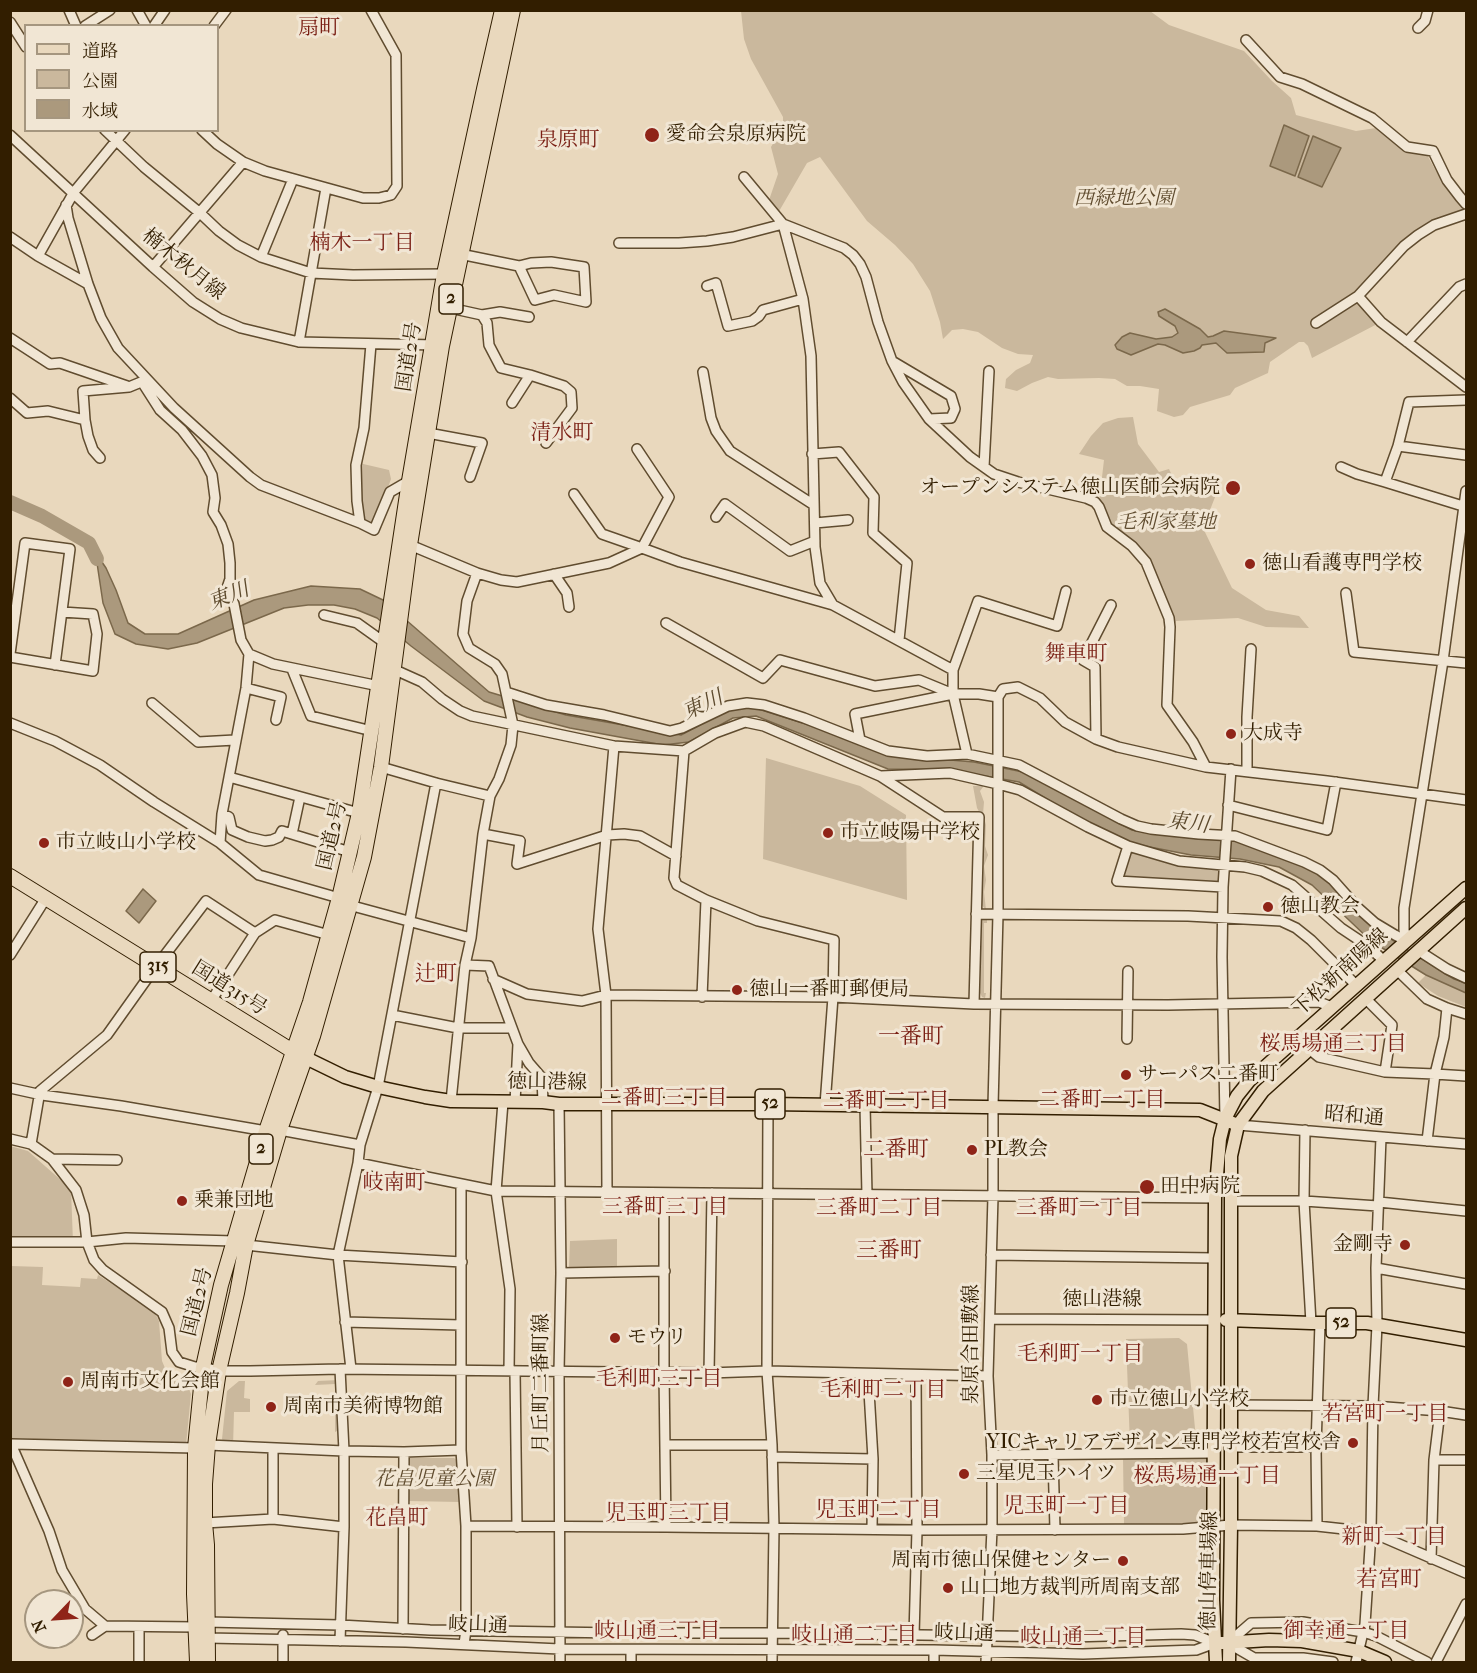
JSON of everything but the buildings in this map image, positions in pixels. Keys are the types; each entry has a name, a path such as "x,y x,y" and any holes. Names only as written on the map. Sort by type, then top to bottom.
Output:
{"highway":[{"name":"国道2号","path":"399,588 410,545 428,433 444,274 502,10"},
{"name":"国道2号","path":"273,1131 306,1059 344,902 350,852 359,813 379,686 391,646 409,481 437,345 450,308 513,10"},
{"name":"2","path":"391,646 393,669"},
{"name":"国道2号","path":"208,1662 208,1638 201,1625 194,1594 202,1447 203,1367 221,1286 240,1243 273,1131 293,1052 329,936 364,856 381,767 393,669"},
{"name":"国道315号","path":"10,876 306,1059"},
{"name":"国道2号","path":"197,1662 207,1545 202,1447 237,1293 240,1243"}],"main road":[{"name":"下松新南陽線","path":"1225,1119 1248,1081 1467,888"},
{"name":"下松新南陽線","path":"1238,1125 1263,1091 1467,908"},
{"name":"徳山港線","path":"306,1059 345,1077 378,1087 451,1101 1200,1110 1238,1125"},
{"path":"1215,1320 1215,1198 1220,1139 1225,1119"},
{"path":"1232,1319 1231,1156 1238,1125"},
{"name":"徳山停車場線","path":"1222,1643 1231,1525 1232,1319"},
{"name":"徳山港線","path":"1215,1320 1367,1323 1467,1340"},
{"name":"徳山停車場線","path":"1215,1320 1213,1600 1222,1643"},
{"name":"徳山停車場線","path":"1222,1643 1269,1640 1302,1641 1357,1657 1385,1662"},
{"path":"1216,1662 1222,1643"},
{"path":"1222,1643 1229,1662"}],"street":[{"path":"69,10 75,24"},
{"path":"88,24 110,10"},
{"path":"137,10 145,24"},
{"path":"155,24 165,10"},
{"path":"216,24 226,10"},
{"path":"204,132 243,162 265,171 363,198 391,195 397,186 396,55 371,10"},
{"path":"1418,28 1425,21 1428,10"},
{"path":"10,22 24,44"},
{"path":"1246,40 1280,76 1302,84 1372,118 1407,147 1433,152 1448,180 1467,204"},
{"path":"107,132 144,167 238,245 261,257 311,273 444,274"},
{"path":"38,256 74,192 123,132"},
{"name":"楠木秋月線","path":"10,135 153,267 193,302 220,319 241,328 299,342 437,345"},
{"path":"153,267 243,162"},
{"path":"744,177 783,224 803,299 811,356 815,541 820,583 833,605"},
{"path":"261,257 293,179"},
{"path":"299,342 326,188"},
{"path":"66,205 68,218 100,318 118,348 144,380 250,477 261,485 374,530 390,492 409,481"},
{"path":"1316,323 1358,296 1404,246 1418,235 1434,225 1467,214"},
{"path":"619,243 706,241 733,237 783,224 844,249 853,255 860,264 892,361 903,382 929,419 994,474 1095,502 1107,526 1132,546 1146,562 1169,618 1167,705 1193,742 1206,767"},
{"path":"10,237 38,256 88,284"},
{"path":"460,254 519,266 551,262 584,267 586,302 554,295 535,300 519,266"},
{"path":"706,286 716,284 728,326 752,321 763,310 803,299"},
{"path":"1407,342 1459,287 1467,284"},
{"path":"1358,296 1381,322 1467,387"},
{"path":"450,308 482,315 500,312 529,317"},
{"path":"482,315 487,323 489,345 501,368 530,375 564,387 571,392 572,408 546,443"},
{"path":"10,338 50,364 60,363 129,387"},
{"path":"360,523 356,465 364,428 371,345"},
{"path":"892,361 951,396 954,409 951,418 929,419"},
{"path":"984,467 989,371"},
{"path":"703,372 711,418 716,431 730,452 814,505"},
{"path":"513,403 530,375"},
{"path":"100,458 93,450 88,436 83,391 129,387 144,380"},
{"path":"144,380 160,410 182,430 202,456 212,475 215,498 213,512 228,544 230,571 227,588 234,604 242,640 249,654 246,688 222,814 220,843"},
{"path":"10,398 27,413 48,411 85,420"},
{"path":"1385,482 1398,446 1409,402 1467,400"},
{"path":"428,433 482,442 470,477"},
{"path":"1398,446 1467,455"},
{"path":"410,545 477,573 517,582 609,564 642,548 669,498 637,449"},
{"path":"812,454 839,452 874,497 873,533 907,562 899,640"},
{"path":"1341,467 1465,507"},
{"path":"1407,940 1404,930 1404,908 1467,491"},
{"path":"574,494 602,534 680,562 833,605 953,670"},
{"path":"716,517 725,504 790,551 815,541"},
{"path":"814,523 848,520"},
{"path":"55,665 70,549 25,543 10,656 55,665 93,671 98,634 93,614 62,612"},
{"path":"451,1101 465,965 471,938 483,834 490,796 499,779 511,745 513,725 502,674 495,664 469,648 464,634 467,601 477,573"},
{"path":"554,574 567,593 569,607"},
{"path":"967,754 953,694 953,670 978,601 1057,626 1066,591"},
{"path":"1346,593 1354,652 1467,663"},
{"path":"1096,739 1095,667 1083,660 1111,605"},
{"path":"324,615 357,623 391,646"},
{"path":"666,622 763,678 780,660 875,686 919,680 953,694"},
{"path":"1247,770 1251,649"},
{"path":"249,654 292,669 379,686"},
{"path":"292,669 311,716 372,731"},
{"path":"393,669 422,682 442,699 472,716 614,746 684,752 715,733 745,722 764,726 880,776 943,817 979,818 974,1004"},
{"path":"860,740 855,714 953,694 998,697 1003,689 1018,687 1040,698 1065,722 1096,739 1118,747 1206,767 1247,770 1467,800"},
{"path":"246,688 281,697 276,720"},
{"path":"507,692 546,705 604,715 670,731 682,728 728,706 756,704 779,709 888,751 927,756 967,754 1019,765 1137,826 1235,836 1304,862 1333,880 1375,923 1407,940"},
{"name":"泉原合田敷線","path":"986,1658 992,1529 992,1455 988,1376 998,914 998,697"},
{"path":"152,704 198,742 235,740"},
{"path":"10,723 83,755 220,843 259,875 410,922 471,938"},
{"path":"607,1193 606,995 598,929 614,746"},
{"path":"684,752 674,878 677,885 706,900 758,921 834,940 825,1105"},
{"path":"381,767 490,796"},
{"path":"1225,1119 1222,886 1231,769"},
{"path":"880,776 950,773 998,784 1020,790 1128,846 1179,861 1262,871 1292,885 1341,928 1368,946 1384,961"},
{"path":"229,777 359,813"},
{"path":"1228,805 1327,830 1336,782"},
{"path":"351,1369 338,1255 360,1145 378,1087 436,783"},
{"path":"292,834 300,797"},
{"path":"222,814 229,817 232,830 248,837 264,841 272,840 279,837 282,831 350,852"},
{"path":"483,834 520,841 517,864 607,835 624,834 640,836 676,856"},
{"path":"1128,846 1117,881 1222,886"},
{"path":"10,955 46,898"},
{"path":"702,997 706,900"},
{"path":"31,1144 39,1094 44,1087 107,1035 206,901 255,933"},
{"path":"976,914 1281,921 1296,928 1311,940 1357,986"},
{"path":"211,1001 255,933 275,920 329,936"},
{"path":"1419,951 1447,969 1467,978"},
{"path":"465,965 489,966 518,1044 528,1063 542,1078 543,1102"},
{"path":"1397,970 1428,999 1467,1014"},
{"path":"1127,1039 1128,971"},
{"path":"494,979 527,994 582,1001 606,995 832,997 974,1004 1222,1005 1319,1002 1332,1007"},
{"path":"1366,999 1392,1025 1385,1072"},
{"path":"1427,1141 1435,1074 1444,1037 1447,1008"},
{"path":"392,1015 458,1028 512,1028"},
{"path":"518,1044 496,1191 510,1289 518,1527"},
{"path":"1310,1049 1319,1057 1385,1072 1467,1076"},
{"path":"10,1089 360,1145"},
{"name":"月丘町二番町線","path":"560,1104 560,1662"},
{"path":"768,1104 767,1371 774,1528 772,1662"},
{"path":"865,1105 867,1195"},
{"name":"昭和通","path":"1238,1125 1467,1144"},
{"path":"1305,1130 1304,1201 1315,1323 1317,1526"},
{"path":"1357,1657 1365,1624 1371,1532 1380,1137"},
{"path":"10,1139 31,1144 52,1159 76,1190 84,1215 87,1242 94,1260 103,1270 162,1312 169,1328 172,1352 179,1362 195,1367 219,1371 339,1369 710,1373 767,1371 988,1376"},
{"path":"52,1159 117,1160"},
{"path":"358,1163 496,1191 1215,1198"},
{"path":"461,1184 460,1450 466,1526 464,1644"},
{"path":"664,1193 666,1527"},
{"path":"710,1373 712,1194"},
{"path":"1231,1201 1378,1204 1467,1211"},
{"path":"10,1242 87,1242 126,1238 240,1243 338,1255 462,1262"},
{"path":"991,1255 1214,1258"},
{"path":"1376,1268 1467,1284"},
{"path":"561,1273 665,1271"},
{"name":"徳山港線","path":"990,1319 1215,1320"},
{"path":"345,1322 461,1326"},
{"path":"339,1369 344,1451 340,1641"},
{"path":"868,1374 873,1459 872,1528"},
{"path":"914,1635 917,1530 916,1376"},
{"path":"1231,1405 1373,1406 1467,1415"},
{"path":"1431,1559 1434,1460 1440,1411"},
{"path":"92,1635 105,1626 85,1609 62,1570 49,1531 11,1444 404,1452 460,1450"},
{"path":"666,1445 772,1445"},
{"path":"1230,1447 1316,1447"},
{"path":"273,1448 273,1519"},
{"path":"403,1629 404,1452"},
{"path":"992,1455 1213,1453"},
{"path":"1053,1456 1055,1530"},
{"path":"772,1457 873,1459"},
{"path":"1434,1460 1467,1460"},
{"path":"205,1523 273,1519 344,1527"},
{"path":"466,1526 917,1530 1183,1529 1231,1525 1317,1526 1371,1532 1467,1573"},
{"path":"1436,1662 1467,1604"},
{"path":"1222,1643 1251,1623 1303,1622 1376,1636 1427,1662"},
{"path":"283,1662 284,1625"},
{"name":"岐山通","path":"105,1626 340,1625 403,1629 617,1633 987,1637 1181,1634 1195,1635 1222,1643"},
{"path":"139,1627 139,1662"},
{"name":"岐山通","path":"208,1638 464,1644 560,1649 772,1649 846,1654 934,1650 986,1658 1196,1650 1222,1643"},
{"path":"1222,1643 1254,1658 1303,1658 1333,1662"},
{"path":"631,1650 631,1662"},
{"path":"934,1650 934,1662"}],"green space":[{"name":"西緑地公園","path":"741,11 1150,11 1169,25 1244,51 1291,98 1296,115 1356,131 1376,128 1404,148 1426,153 1450,192 1466,208 1466,211 1403,241 1352,295 1381,322 1312,358 1308,346 1304,342 1299,342 1270,362 1268,373 1235,388 1230,395 1190,407 1183,415 1174,417 1157,411 1159,389 1127,386 1115,379 1048,377 1017,391 1005,388 1006,379 1016,370 1030,363 1033,355 1018,354 1002,348 978,332 963,329 952,330 943,339 930,291 913,264 867,221 820,157 807,163 778,213 768,203 778,174 771,147 783,127 783,117 751,59 744,39"},
{"name":"毛利家墓地","path":"1133,417 1138,444 1159,472 1169,469 1177,486 1217,492 1203,528 1232,588 1266,610 1299,616 1309,628 1266,627 1238,618 1176,621 1172,631 1146,558 1108,524 1099,503 1104,460 1079,454 1103,423 1118,418"},
{"path":"359,463 389,470 391,479 374,527 362,522"},
{"path":"766,758 860,786 906,815 907,900 763,859"},
{"path":"973,786 983,786 980,791 984,802 985,846 988,855 984,866 986,910 981,904 983,824"},
{"path":"1130,849 1220,867 1219,884 1120,878"},
{"path":"987,917 987,923 984,923 985,998 980,993 981,924 982,918"},
{"path":"1426,975 1466,993 1466,1007 1438,996 1418,983"},
{"path":"10,1146 28,1151 71,1189 73,1243 11,1239"},
{"path":"617,1239 617,1269 570,1269 570,1241"},
{"path":"11,1266 43,1267 42,1285 80,1287 81,1278 97,1279 98,1275 151,1309 159,1321 162,1361 171,1381 182,1381 188,1386 191,1394 186,1445 11,1438"},
{"path":"1179,1338 1187,1344 1196,1439 1189,1443 1130,1445 1126,1339"},
{"path":"339,1380 339,1430 335,1432 335,1384 315,1385 318,1381"},
{"path":"239,1381 245,1381 244,1398 250,1399 250,1412 234,1412 233,1447 225,1444 222,1439 227,1391"},
{"name":"花畠児童公園","path":"410,1458 454,1458 458,1461 460,1502 407,1501 408,1460"},
{"path":"1123,1458 1205,1458 1210,1463 1208,1520 1204,1523 1124,1524"}],"water":[{"path":"1284,125 1309,136 1295,176 1270,166"},
{"path":"1313,136 1341,148 1322,187 1298,177"},
{"path":"1165,309 1200,329 1208,337 1224,331 1276,338 1265,343 1264,352 1227,353 1216,343 1202,345 1194,351 1183,353 1158,344 1131,355 1117,349 1115,345 1122,337 1130,333 1156,339 1172,337 1178,333 1175,326 1159,316 1158,312"},
{"path":"89,543 106,568 128,623 145,634 178,634 254,600 311,586 360,589 383,600 489,692 566,715 681,735 728,710 752,707 825,730 891,755 974,762 1028,773 1132,830 1199,839 1237,840 1286,855 1322,874 1360,915 1395,942 1454,979 1466,983 1466,993 1426,975 1371,941 1312,885 1279,867 1240,859 1191,855 1124,842 1073,815 1019,782 951,770 888,769 756,716 733,718 689,742 663,745 570,728 527,717 484,701 377,618 355,609 334,605 284,608 197,643 168,649 136,644 115,634 103,603 97,563"},
{"path":"143,889 156,901 139,923 126,911"}],"waterway":[{"name":"東川","path":"10,502 42,516 89,543 97,559"}],"place":[{"name":"愛命会泉原病院","path":"652,135"},
{"name":"オープンシステム徳山医師会病院","path":"1233,488"},
{"name":"徳山看護専門学校","path":"1250,564"},
{"name":"大成寺","path":"1231,734"},
{"name":"市立岐陽中学校","path":"828,833"},
{"name":"市立岐山小学校","path":"44,843"},
{"name":"徳山教会","path":"1268,907"},
{"name":"徳山一番町郵便局","path":"737,990"},
{"name":"サーパス二番町","path":"1126,1075"},
{"name":"PL教会","path":"972,1150"},
{"name":"田中病院","path":"1147,1187"},
{"name":"乗兼団地","path":"182,1201"},
{"name":"金剛寺","path":"1405,1245"},
{"name":"モウリ","path":"615,1338"},
{"name":"周南市文化会館","path":"68,1382"},
{"name":"市立徳山小学校","path":"1097,1400"},
{"name":"周南市美術博物館","path":"271,1407"},
{"name":"YICキャリアデザイン専門学校若宮校舎","path":"1353,1443"},
{"name":"三星児玉ハイツ","path":"964,1474"},
{"name":"周南市徳山保健センター","path":"1123,1561"},
{"name":"山口地方裁判所周南支部","path":"948,1588"}],"district":[{"name":"扇町","path":"319,29"},
{"name":"泉原町","path":"568,141"},
{"name":"楠木一丁目","path":"362,244"},
{"name":"清水町","path":"562,434"},
{"name":"舞車町","path":"1076,655"},
{"name":"辻町","path":"436,975"},
{"name":"一番町","path":"911,1038"},
{"name":"桜馬場通三丁目","path":"1333,1045"},
{"name":"二番町三丁目","path":"664,1099"},
{"name":"二番町一丁目","path":"1102,1101"},
{"name":"二番町二丁目","path":"886,1102"},
{"name":"二番町","path":"896,1151"},
{"name":"岐南町","path":"394,1184"},
{"name":"三番町三丁目","path":"665,1208"},
{"name":"三番町二丁目","path":"879,1209"},
{"name":"三番町一丁目","path":"1079,1209"},
{"name":"三番町","path":"889,1252"},
{"name":"毛利町一丁目","path":"1080,1355"},
{"name":"毛利町三丁目","path":"659,1380"},
{"name":"毛利町二丁目","path":"883,1391"},
{"name":"若宮町一丁目","path":"1385,1415"},
{"name":"桜馬場通一丁目","path":"1207,1477"},
{"name":"児玉町一丁目","path":"1066,1507"},
{"name":"児玉町二丁目","path":"878,1511"},
{"name":"児玉町三丁目","path":"668,1514"},
{"name":"花畠町","path":"397,1519"},
{"name":"新町一丁目","path":"1394,1538"},
{"name":"若宮町","path":"1389,1581"},
{"name":"岐山通三丁目","path":"657,1632"},
{"name":"御幸通一丁目","path":"1346,1632"},
{"name":"岐山通二丁目","path":"854,1636"},
{"name":"岐山通一丁目","path":"1083,1638"}]}
